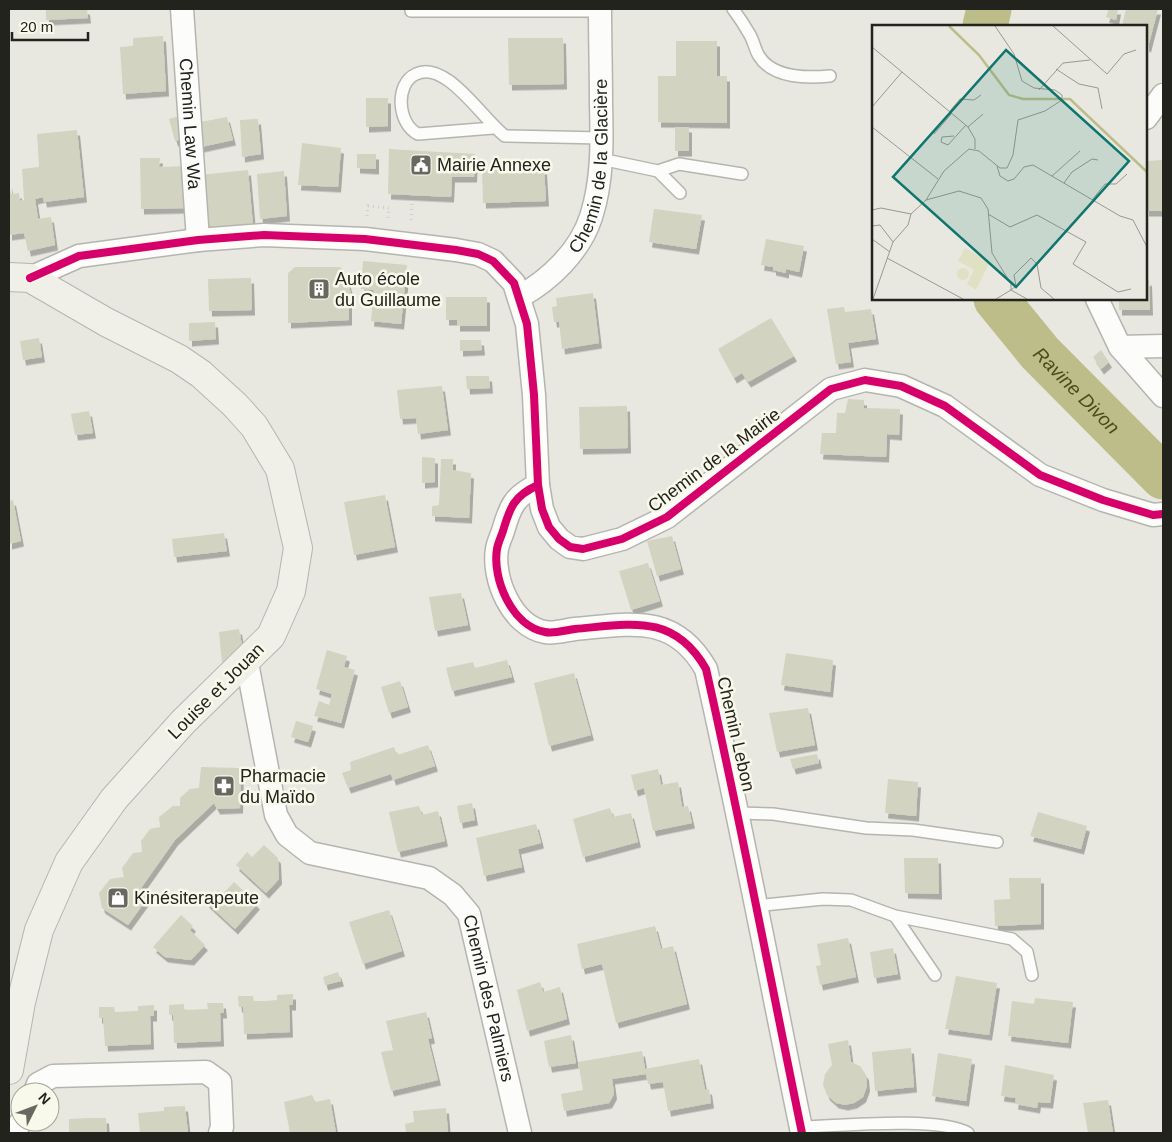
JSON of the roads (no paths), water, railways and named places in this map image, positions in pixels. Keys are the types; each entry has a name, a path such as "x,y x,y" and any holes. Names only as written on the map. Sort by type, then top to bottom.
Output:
{"main road":[{"name":"Louise et Jouan","path":"9,1070 21,1002 39,930 69,862 114,799 183,722 247,662 271,636 291,591 298,548 280,469 254,426 236,405 201,374 179,359 20,278"}],"street":[{"name":"Chemin Law Wa","path":"182,9 198,240"},
{"name":"Chemin de la Glacière","path":"519,297 552,275 575,247 591,218 598,190 601,149 600,10"},
{"path":"1147,117 1163,95"},
{"name":"Chemin de la Mairie","path":"20,278 79,256 198,240 264,236 365,239 470,253 493,261 506,273 519,297 526,324 534,395 538,485 542,509 549,527 559,539 570,547 583,549 622,539 667,517 831,389 865,380 901,386 945,406 1040,476 1103,500 1158,515"},
{"path":"1097,300 1120,347 1163,396"},
{"path":"1120,347 1163,346"},
{"name":"Chemin Lebon","path":"538,485 526,491 509,509 497,550 498,571 503,590 513,610 529,625 545,632 635,624 659,628 684,639 696,652 706,669 739,813 755,906 801,1130"},
{"name":"Chemin des Palmiers","path":"247,662 276,815 287,835 310,853 429,878 452,895 468,914 520,1133"},
{"path":"42,1082 53,1076 206,1072 220,1082 222,1126 220,1133"}],"lane":[{"path":"733,9 750,36 760,57 768,66 785,74 809,78 830,76"},
{"path":"410,11 600,10"},
{"path":"493,128 418,134 410,130 403,120 403,86 410,76 421,71 432,70 462,92 493,128 505,136 601,149 658,171 680,193"},
{"path":"658,171 679,164 742,174"},
{"path":"739,813 773,814 866,828 913,830 997,842"},
{"path":"755,906 813,900 851,900 896,916 1012,939 1027,952 1032,975"},
{"path":"896,916 935,975"},
{"path":"801,1130 874,1124 940,1125 968,1133"}],"waterway":[{"name":"Ravine Divon","path":"985,25 989,9"},
{"name":"Ravine Divon","path":"997,300 1040,353 1163,477"}],"place":[{"name":"Mairie Annexe","path":"421,165"},
{"name":"Auto école du Guillaume","path":"319,289"},
{"name":"Pharmacie du Maïdo","path":"224,786"},
{"name":"Kinésiterapeute","path":"118,898"}]}
